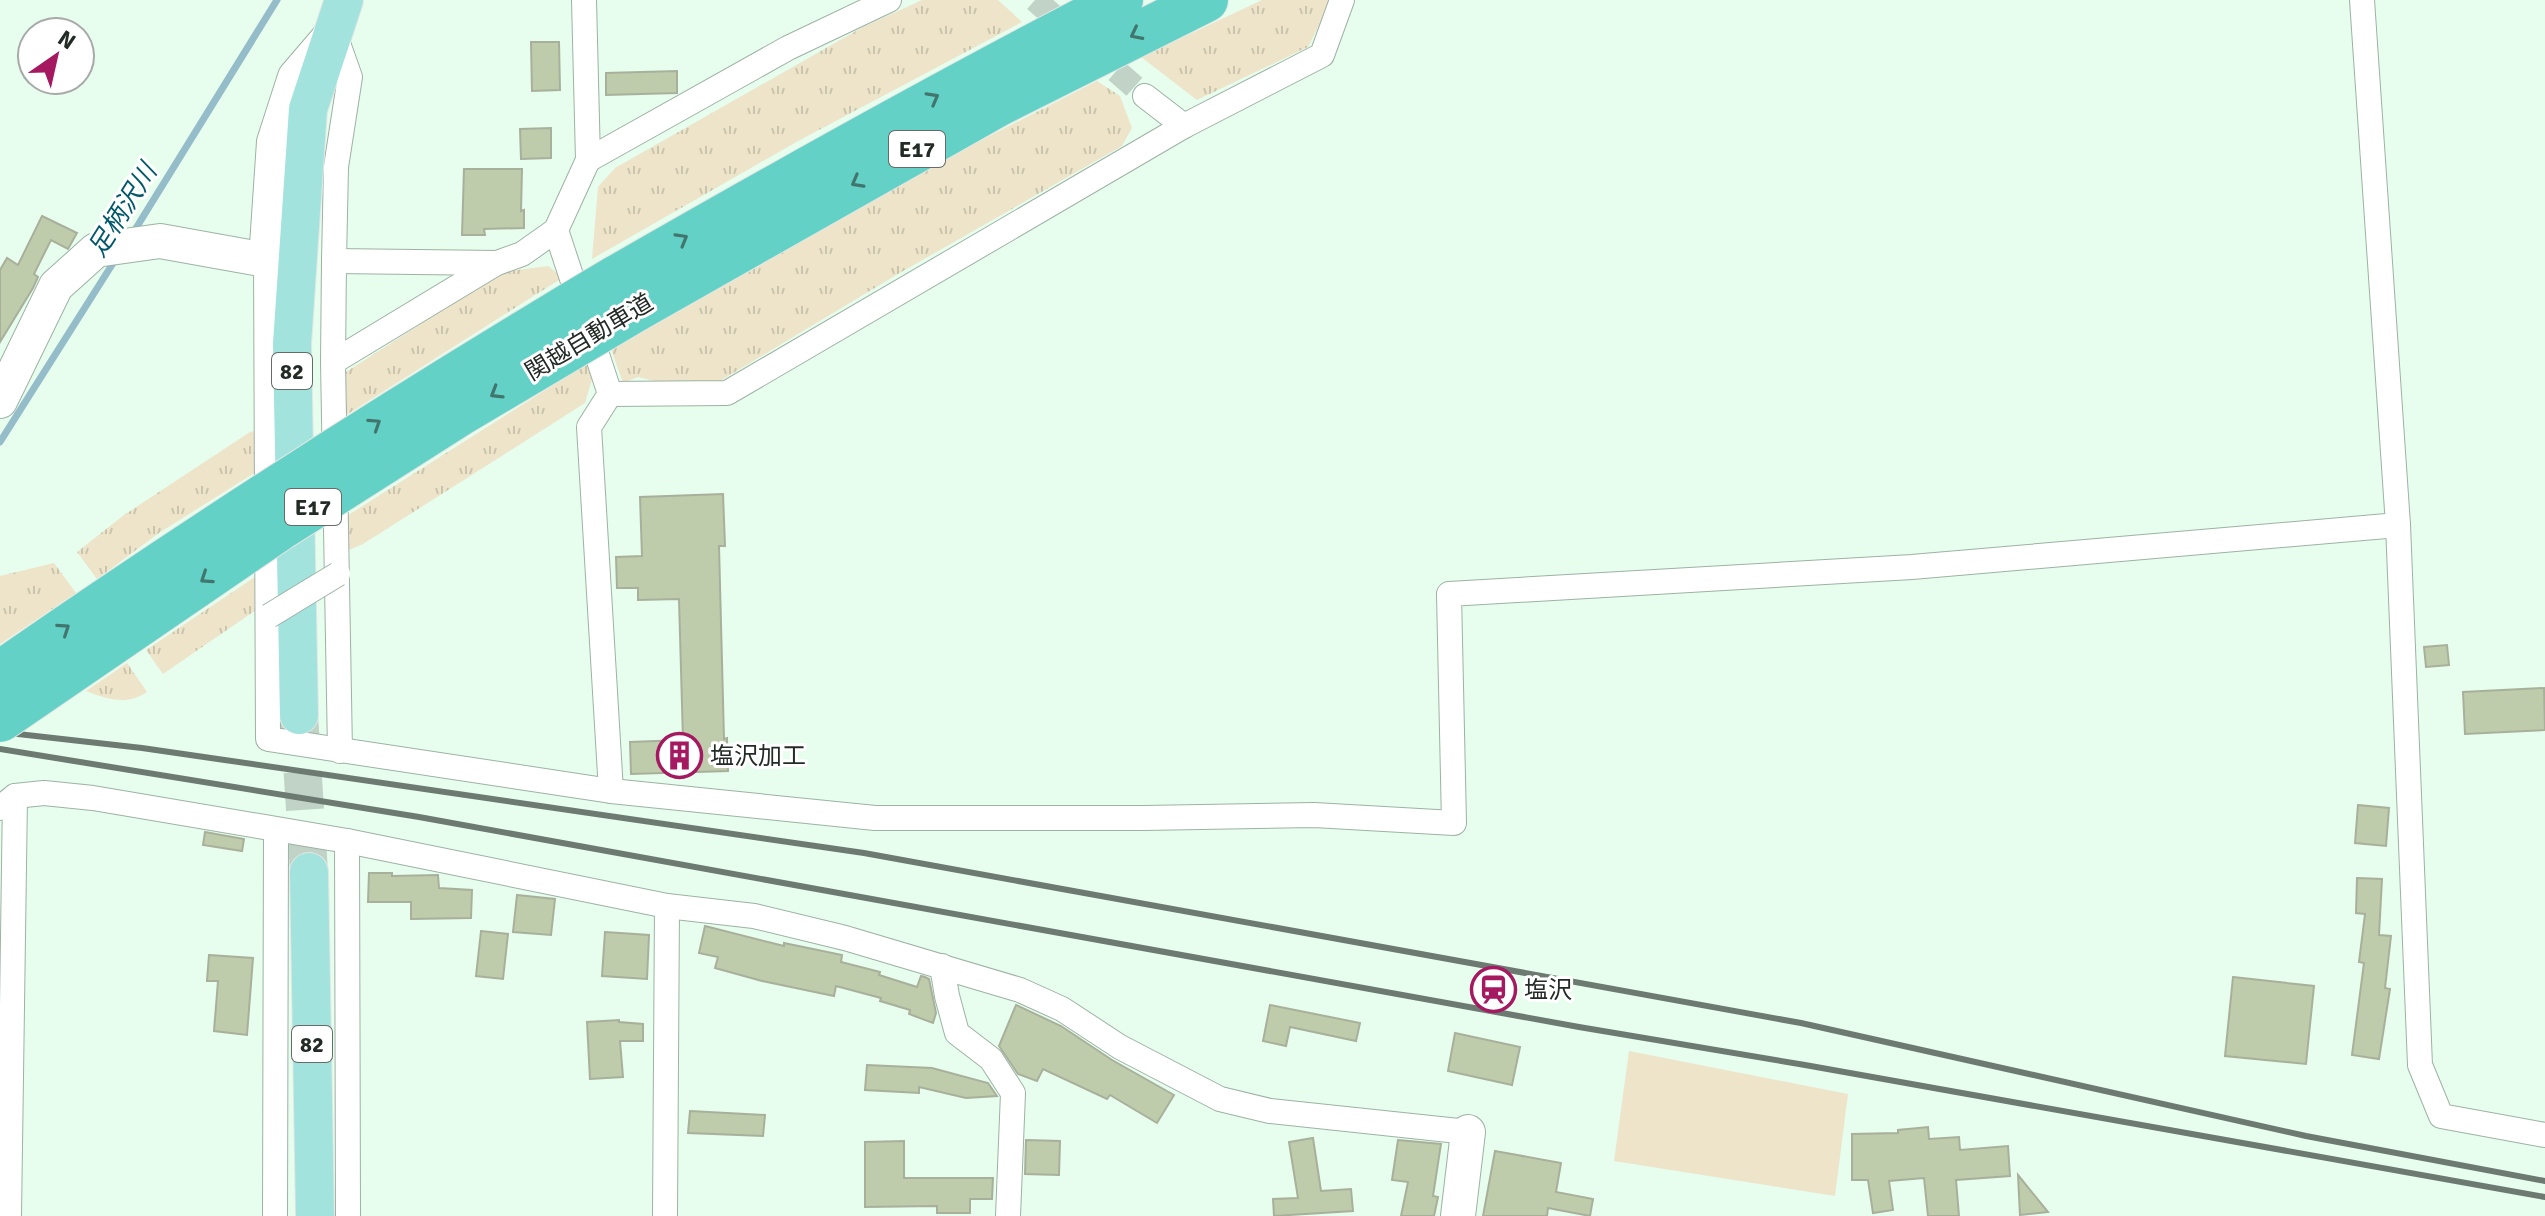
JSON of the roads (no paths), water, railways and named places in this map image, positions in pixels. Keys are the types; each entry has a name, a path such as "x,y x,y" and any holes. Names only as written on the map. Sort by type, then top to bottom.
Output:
{"highway":[{"name":"関越自動車道","path":"0,720 279,529 463,412 807,167 1121,0"},
{"name":"関越自動車道","path":"0,673 267,493 445,379 625,294 1206,0"}],"main road":[{"path":"0,401 56,286 96,250 160,241 266,260 274,142 295,77 339,16"},
{"name":"82","path":"299,715 292,344 308,109 339,16"},
{"name":"82","path":"309,872 315,1216"},
{"path":"1458,1216 1468,1132"}],"street":[{"path":"333,362 497,263 522,254 556,230 588,160 584,0"},
{"path":"588,160 788,48 889,0"},
{"path":"610,394 727,393 1184,126 1322,55 1342,0"},
{"path":"2362,0 2398,525 2420,1065 2441,1116 2545,1135"},
{"path":"339,16 350,77 336,167 334,261 340,751"},
{"path":"1145,96 1184,126"},
{"path":"556,230 610,394"},
{"path":"266,260 268,739 611,791 875,818 1314,815 1454,823 1449,594 1912,567 2398,525"},
{"path":"334,261 497,263"},
{"path":"610,394 589,427 611,791"},
{"path":"269,616 338,574"},
{"path":"9,1216 8,802 44,793 93,798 347,841 667,906 754,916 845,938 1020,990 1062,1009 1120,1047 1220,1099 1270,1111 1468,1132"},
{"path":"275,1216 276,830"},
{"path":"347,841 348,1216"},
{"path":"665,1216 667,906"},
{"path":"942,966 957,1033 991,1059 1013,1093 1008,1216"}],"waterway":[{"name":"足柄沢川","path":"133,233 277,0"},
{"name":"足柄沢川","path":"0,442 115,260"}],"tunnel":[{"path":"1035,0 1145,96"},
{"path":"299,715 309,872"}],"railway":[{"path":"0,732 142,748 864,853 1801,1023 2306,1136 2545,1181"},
{"path":"0,749 419,817 1579,1027 2545,1197"}],"place":[{"name":"塩沢加工","path":"679,756"},
{"name":"塩沢","path":"1493,990"}]}
